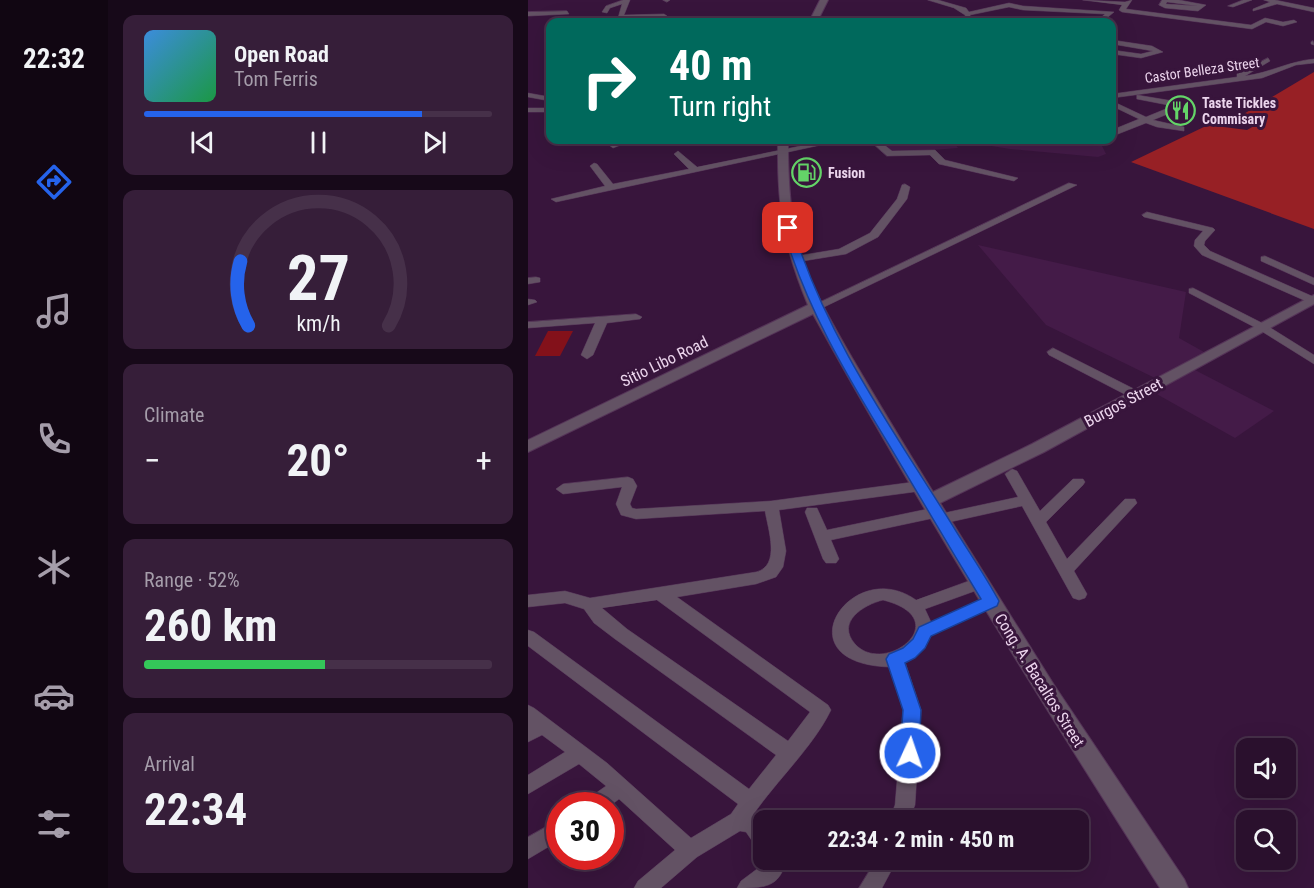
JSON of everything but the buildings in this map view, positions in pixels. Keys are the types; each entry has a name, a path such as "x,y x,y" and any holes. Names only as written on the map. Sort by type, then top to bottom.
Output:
{"street":[{"path":"605,12 608,7 626,0"},
{"path":"626,0 620,17 664,16"},
{"path":"815,18 824,0"},
{"path":"931,0 980,11"},
{"path":"1086,0 1128,2"},
{"path":"1165,0 1203,5 1198,9 1165,6 1162,5 1165,0"},
{"path":"1231,6 1249,0"},
{"path":"1267,0 1314,11"},
{"path":"1128,2 1122,10 1252,27 1264,20 1283,24 1294,22"},
{"path":"1255,10 1276,2"},
{"path":"1281,12 1297,6"},
{"path":"956,7 968,14 988,9 1085,18"},
{"path":"1306,15 1314,11"},
{"path":"528,14 567,13"},
{"path":"968,14 969,18"},
{"path":"1116,43 1160,51 1141,56 1116,53"},
{"path":"1230,81 1268,60"},
{"name":"Castor Belleza Street","path":"1116,96 1262,76 1295,63 1314,61"},
{"path":"1116,131 1182,105 1128,94"},
{"path":"1116,105 1164,127 1181,129"},
{"path":"528,110 546,108"},
{"path":"878,144 890,154 932,152 942,162 1014,178"},
{"path":"556,199 783,145"},
{"name":"Cong. A. Bacaltos Street","path":"783,145 788,228 797,259 816,307 870,403 932,505 1082,747 1175,888"},
{"path":"678,154 694,168"},
{"path":"594,166 610,187"},
{"path":"816,307 1072,185"},
{"path":"797,259 842,252 873,235 902,199 905,188"},
{"path":"1147,215 1210,230 1200,240 1199,246 1206,253 1313,300"},
{"path":"1265,259 1314,282"},
{"path":"1193,291 1262,327 1314,360"},
{"name":"Burgos Street","path":"932,505 1313,300"},
{"name":"Sitio Libo Road","path":"528,447 816,307"},
{"path":"528,325 636,317"},
{"path":"586,355 603,319"},
{"path":"1053,352 1136,395"},
{"path":"1012,474 1079,594"},
{"path":"563,489 625,481 630,486 623,504 626,511 636,514 771,506 932,505 1026,500"},
{"path":"1038,521 1078,482"},
{"path":"1066,570 1130,503"},
{"path":"822,536 932,505"},
{"path":"528,601 565,597 590,604 769,574 776,565 778,557 771,506"},
{"path":"812,512 831,559"},
{"path":"916,606 986,592"},
{"path":"925,632 924,618 916,606 895,596 877,595 860,600 844,615 840,627 843,640 851,650 871,660 895,659 914,648 925,632 986,592"},
{"path":"645,888 690,850 738,821 822,710 660,594"},
{"path":"590,604 600,618 621,634 789,753"},
{"path":"528,637 751,802"},
{"path":"895,659 912,710 906,795 902,810"},
{"path":"533,724 580,753 690,850"},
{"path":"528,785 580,753"},
{"path":"614,792 621,787"},
{"path":"738,821 753,825"},
{"path":"528,849 546,837"},
{"path":"748,888 773,870"},
{"path":"870,888 881,870"}],"shaded area":[{"path":"1314,72 1314,229 1131,162 1208,125 1247,130 1263,121 1242,115"},
{"path":"883,144 955,144 958,148 894,153"},
{"path":"979,144 1101,144 1106,154 1098,157"},
{"path":"978,245 1186,292 1179,338 1204,352 1155,378 1046,325"},
{"path":"548,331 573,331 560,356 535,356"},
{"path":"1195,370 1274,411 1235,438 1153,392"}],"place":[{"name":"Taste Tickles Commisary","path":"1181,111"},
{"name":"Fusion","path":"807,173"}],"route":[{"path":"788,228 800,270 816,307 870,403 991,601 925,632 919,643 909,653 895,659 912,710 910,753"}]}
